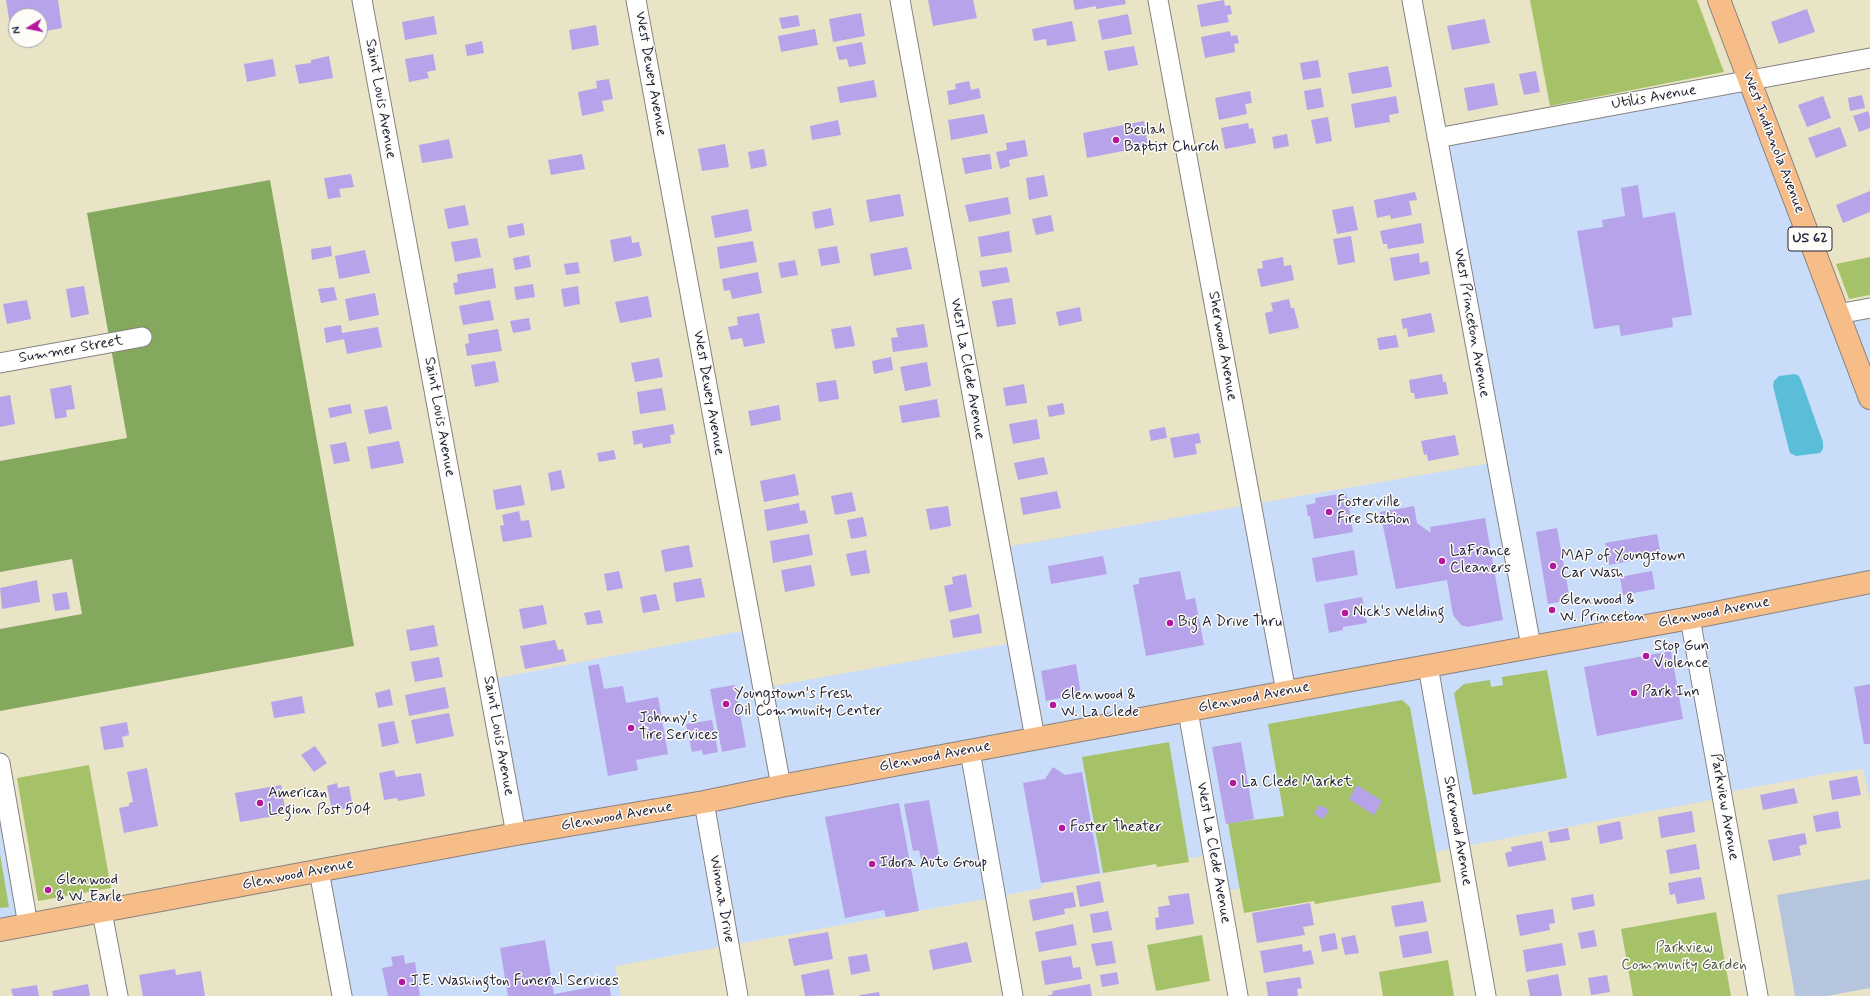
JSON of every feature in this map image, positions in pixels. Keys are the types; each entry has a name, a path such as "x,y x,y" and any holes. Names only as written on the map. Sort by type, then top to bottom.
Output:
{"main road":[{"name":"West Indianola Avenue","path":"1719,0 1870,398"},
{"name":"Glenwood Avenue","path":"0,930 516,834 704,802 1035,738 1690,618 1870,582"}],"street":[{"name":"Saint Louis Avenue","path":"362,0 516,834"},
{"name":"West Dewey Avenue","path":"636,0 781,786"},
{"name":"West La Clede Avenue","path":"900,0 1035,738"},
{"name":"Sherwood Avenue","path":"1158,0 1286,692"},
{"name":"West Princeton Avenue","path":"1412,0 1531,646"},
{"name":"Utilis Avenue","path":"1437,138 1870,58"},
{"path":"1838,314 1870,308"},
{"name":"Summer Street","path":"0,363 142,337"},
{"name":"Parkview Avenue","path":"1690,618 1758,996"},
{"name":"Sherwood Avenue","path":"1428,666 1486,996"},
{"name":"West La Clede Avenue","path":"1188,711 1238,996"},
{"path":"970,751 1013,996"},
{"path":"0,763 28,925"},
{"name":"Winona Drive","path":"704,802 738,996"},
{"path":"319,871 342,996"},
{"path":"102,912 118,996"}],"shaded area":[{"path":"1750,80 1838,314 1870,308 1870,801 1863,769 1830,773 1722,793 1722,798 1220,892 1213,854 1042,884 1042,888 996,897 615,966 621,996 342,996 319,871 516,834 488,680 752,629 763,688 1017,642 1000,548 1497,462 1437,138"},
{"path":"0,763 28,925 0,930"},
{"path":"1870,879 1870,988 1827,996 1795,996 1777,895"}],"green space":[{"path":"1530,0 1697,0 1724,72 1550,106"},
{"path":"270,180 354,646 0,711 0,629 82,614 72,559 0,572 0,461 127,438 87,213"},
{"path":"1870,257 1870,295 1849,299 1836,264"},
{"path":"1547,670 1567,778 1473,795 1454,693 1464,684 1490,680 1491,687 1503,685 1502,677"},
{"path":"1402,700 1410,707 1441,882 1315,904 1314,901 1244,913 1228,823 1284,816 1268,724"},
{"path":"1169,742 1189,862 1157,867 1156,864 1103,873 1082,757"},
{"path":"89,765 111,888 38,901 17,778"},
{"path":"0,854 9,907 0,908"},
{"name":"Parkview Community Garden","path":"1716,912 1731,996 1633,996 1621,929"},
{"path":"1202,935 1210,981 1156,991 1147,945"},
{"path":"1448,960 1454,996 1383,996 1379,972"}],"water":[{"path":"1795,374 1799,376 1801,380 1823,442 1823,449 1820,453 1796,456 1790,453 1773,386 1774,381 1779,376"}],"building":[{"path":"6,0 58,0 62,28 48,31 48,8 8,8 8,12"},
{"path":"928,0 973,0 977,18 933,26"},
{"path":"1073,0 1125,0 1126,4 1096,9 1096,6 1075,10"},
{"path":"1224,0 1225,6 1230,5 1232,14 1227,15 1229,22 1201,27 1197,5"},
{"path":"1807,9 1815,32 1779,44 1771,22"},
{"path":"861,13 865,36 833,42 829,19"},
{"path":"1128,14 1132,34 1102,40 1098,20"},
{"path":"798,15 800,26 782,29 779,18"},
{"path":"434,16 437,34 405,40 402,22"},
{"path":"1485,19 1490,43 1452,50 1447,26"},
{"path":"1072,21 1076,41 1047,46 1046,39 1034,41 1032,29"},
{"path":"596,25 599,45 572,50 569,30"},
{"path":"815,29 818,45 781,52 778,36"},
{"path":"1230,31 1231,36 1237,35 1239,43 1234,44 1235,52 1205,58 1201,37"},
{"path":"482,41 484,53 467,56 465,45"},
{"path":"862,42 866,64 849,67 847,59 839,60 836,47"},
{"path":"1134,46 1138,65 1108,71 1104,51"},
{"path":"433,54 436,70 427,72 429,78 409,82 405,59"},
{"path":"329,56 333,78 299,84 295,65 311,63 311,60"},
{"path":"273,59 276,76 247,82 244,64"},
{"path":"1318,60 1321,77 1303,80 1300,63"},
{"path":"1388,66 1392,87 1352,94 1348,73"},
{"path":"1536,71 1540,92 1524,95 1519,74"},
{"path":"609,79 613,99 602,101 604,111 582,116 578,92 597,88 596,81"},
{"path":"874,80 877,97 840,103 837,87"},
{"path":"969,81 971,90 979,88 981,98 949,105 947,91 956,89 955,84"},
{"path":"1494,83 1498,105 1468,111 1464,88"},
{"path":"1321,88 1324,107 1307,110 1304,91"},
{"path":"1250,91 1252,103 1245,104 1247,114 1219,120 1215,98"},
{"path":"1862,95 1865,108 1850,111 1848,98"},
{"path":"1396,96 1399,113 1389,115 1390,122 1355,128 1351,104"},
{"path":"1823,96 1831,118 1807,127 1798,105"},
{"path":"1868,111 1870,117 1870,128 1859,132 1853,116"},
{"path":"984,114 988,133 951,140 948,120"},
{"path":"1328,117 1332,141 1316,144 1311,120"},
{"path":"838,120 841,135 812,140 810,126"},
{"name":"Beulah Baptist Church","path":"1144,121 1148,146 1087,158 1083,133"},
{"path":"1248,123 1249,129 1253,128 1256,143 1225,149 1221,128"},
{"path":"1840,127 1847,146 1816,158 1808,138"},
{"path":"1287,134 1289,146 1274,149 1272,137"},
{"path":"449,139 453,158 422,163 419,145"},
{"path":"1025,140 1028,156 1009,160 1010,166 1000,169 996,152 1007,150 1006,143"},
{"path":"725,144 729,167 702,171 698,149"},
{"path":"764,149 767,166 751,169 748,152"},
{"path":"582,154 585,169 551,175 548,160"},
{"path":"990,154 992,169 965,174 962,158"},
{"path":"351,174 354,187 339,189 341,197 328,199 324,178"},
{"path":"1044,175 1048,196 1029,200 1026,178"},
{"path":"1638,185 1643,218 1675,212 1692,315 1672,318 1673,327 1621,336 1619,325 1594,329 1577,231 1603,227 1602,220 1625,216 1621,188"},
{"path":"1870,191 1870,212 1843,223 1836,205"},
{"path":"1415,192 1417,200 1409,201 1412,215 1391,219 1390,215 1377,218 1374,200"},
{"path":"900,194 904,216 870,222 866,200"},
{"path":"1008,197 1011,214 969,222 965,205"},
{"path":"465,205 469,225 448,229 444,209"},
{"path":"1353,206 1358,230 1337,234 1332,210"},
{"path":"831,208 834,225 815,229 812,212"},
{"path":"748,209 752,231 715,238 711,216"},
{"path":"1051,215 1054,231 1036,235 1032,219"},
{"path":"523,223 525,235 509,238 507,226"},
{"path":"1421,223 1424,243 1388,249 1387,244 1383,244 1380,231"},
{"path":"1009,231 1012,252 981,257 978,237"},
{"path":"631,236 632,243 639,242 642,256 614,262 610,240"},
{"path":"1351,236 1355,262 1338,265 1333,239"},
{"path":"477,238 481,257 455,262 451,242"},
{"path":"753,241 757,262 720,269 717,247"},
{"path":"331,246 332,256 312,260 311,249"},
{"path":"837,246 840,263 821,266 818,249"},
{"path":"907,247 912,269 874,276 870,254"},
{"path":"365,250 370,273 339,279 335,256"},
{"path":"1419,253 1420,263 1428,261 1430,274 1394,281 1390,258"},
{"path":"529,255 531,267 515,270 513,258"},
{"path":"1283,257 1284,266 1291,265 1294,280 1261,287 1257,269 1263,268 1262,261"},
{"path":"795,260 798,275 781,278 778,263"},
{"path":"578,262 580,273 566,275 564,264"},
{"path":"1007,267 1010,282 982,287 979,271"},
{"path":"493,268 496,288 455,295 453,283 458,282 457,274"},
{"path":"758,272 762,293 732,299 730,290 724,291 722,279"},
{"path":"533,284 535,297 516,300 514,287"},
{"path":"84,286 89,314 71,318 66,289"},
{"path":"578,286 580,304 564,307 561,289"},
{"path":"334,287 337,300 321,303 318,289"},
{"path":"375,293 379,315 349,321 345,299"},
{"path":"648,296 652,317 620,323 615,302"},
{"path":"1012,298 1016,324 997,327 992,301"},
{"path":"1289,299 1291,308 1294,308 1299,328 1269,334 1265,313 1273,311 1271,303"},
{"path":"27,300 31,319 7,324 3,304"},
{"path":"490,300 494,320 463,325 459,306"},
{"path":"1080,307 1082,321 1059,326 1056,312"},
{"path":"759,313 765,343 744,347 742,338 731,340 728,327 738,325 737,317"},
{"path":"1431,313 1435,332 1408,337 1407,328 1403,329 1401,319"},
{"path":"529,318 531,330 513,333 510,321"},
{"path":"924,324 928,347 893,352 891,338 898,337 896,328"},
{"path":"341,325 342,333 378,327 382,347 347,354 344,339 326,343 324,328"},
{"path":"851,326 855,346 835,349 831,329"},
{"path":"498,329 502,351 467,356 465,344 469,343 468,334"},
{"path":"1396,335 1399,347 1379,350 1377,338"},
{"path":"891,357 893,370 874,374 872,361"},
{"path":"659,358 663,377 635,382 631,363"},
{"path":"495,361 499,382 475,387 471,365"},
{"path":"927,362 931,386 905,391 900,367"},
{"path":"1442,374 1443,382 1446,382 1448,394 1415,399 1414,393 1411,393 1409,380"},
{"path":"836,380 839,399 819,402 816,383"},
{"path":"1024,384 1027,403 1006,406 1003,388"},
{"path":"71,385 75,409 66,410 67,417 55,419 50,389"},
{"path":"662,388 666,410 640,414 637,392"},
{"path":"10,395 15,424 0,427 0,397"},
{"path":"937,399 940,417 902,423 899,406"},
{"path":"1063,403 1065,414 1049,417 1047,406"},
{"path":"350,404 352,413 330,418 328,408"},
{"path":"779,405 781,420 751,426 748,411"},
{"path":"387,406 392,429 369,434 364,410"},
{"path":"1037,419 1040,439 1013,444 1009,424"},
{"path":"673,424 675,434 670,435 671,443 643,448 642,443 634,445 632,431"},
{"path":"1165,427 1167,438 1151,441 1149,430"},
{"path":"1199,433 1201,443 1195,444 1197,454 1174,458 1170,438"},
{"path":"1455,435 1459,455 1428,461 1427,454 1424,455 1421,441"},
{"path":"399,441 404,463 371,469 367,447"},
{"path":"346,442 350,461 334,464 330,445"},
{"path":"614,450 616,459 599,462 597,453"},
{"path":"1044,457 1048,474 1018,480 1014,463"},
{"path":"561,470 565,488 551,491 548,473"},
{"path":"795,474 799,495 764,502 760,481"},
{"path":"521,485 525,505 496,510 493,490"},
{"path":"1057,491 1061,508 1023,515 1020,498"},
{"path":"852,492 856,511 835,515 831,496"},
{"name":"Fosterville Fire Station","path":"1346,493 1347,499 1353,498 1354,507 1349,508 1353,532 1314,539 1310,516 1308,516 1306,505 1316,503 1315,498"},
{"path":"799,503 800,511 805,510 808,523 767,531 764,510"},
{"path":"948,506 951,526 930,530 926,509"},
{"name":"LaFrance Cleaners","path":"1414,506 1417,523 1431,533 1430,527 1485,518 1503,620 1467,627 1461,625 1453,615 1447,580 1396,589 1380,512"},
{"path":"519,511 521,521 529,520 532,537 503,542 500,526 504,525 502,515"},
{"path":"863,517 867,536 851,539 847,520"},
{"name":"MAP of Youngstown Car Wash","path":"1557,528 1570,600 1548,604 1536,532"},
{"path":"809,534 813,555 773,563 770,541"},
{"path":"1657,534 1661,555 1609,565 1605,543"},
{"path":"689,545 693,567 665,572 661,550"},
{"path":"866,550 870,573 851,576 846,554"},
{"path":"1354,550 1358,575 1316,582 1312,558"},
{"path":"1103,556 1107,574 1051,584 1048,566"},
{"path":"811,565 815,586 785,592 781,570"},
{"path":"619,571 623,588 607,591 604,574"},
{"name":"Big A Drive Thru","path":"1180,571 1186,600 1195,598 1204,645 1146,656 1133,585 1139,584 1139,578"},
{"path":"1652,571 1655,589 1623,595 1620,577"},
{"path":"966,574 972,607 949,612 944,586 953,584 952,577"},
{"path":"701,578 705,597 676,602 673,583"},
{"path":"37,580 40,602 2,609 0,588"},
{"path":"67,592 70,609 55,611 52,594"},
{"path":"656,594 660,610 643,613 640,597"},
{"name":"Nick's Welding","path":"1362,597 1367,623 1343,627 1343,630 1329,633 1324,604"},
{"path":"543,605 547,624 523,629 519,609"},
{"path":"600,610 603,623 587,625 584,613"},
{"path":"979,614 982,633 953,638 950,620"},
{"path":"434,625 438,646 410,651 406,630"},
{"path":"555,640 558,650 563,649 566,661 525,669 520,646"},
{"name":"Park Inn","path":"1671,651 1683,719 1597,736 1584,667"},
{"path":"439,657 443,677 415,682 411,662"},
{"name":"Johnny's Tire Services","path":"599,664 604,689 623,686 626,703 658,697 668,754 636,760 638,770 608,776 588,666"},
{"path":"1076,664 1081,694 1046,701 1041,671"},
{"path":"1870,684 1870,744 1864,744 1854,687"},
{"name":"Youngstown's Fresh Oil Community Center","path":"735,685 746,747 722,752 710,689"},
{"path":"445,687 449,708 409,716 405,695"},
{"path":"390,689 393,705 378,708 375,693"},
{"path":"302,696 305,713 274,718 271,702"},
{"path":"449,713 454,736 416,744 411,720"},
{"path":"712,720 718,752 703,755 702,750 692,752 686,724"},
{"path":"394,721 399,743 382,747 378,724"},
{"path":"127,722 129,735 122,737 124,747 104,750 100,727"},
{"name":"La Clede Market","path":"1241,742 1254,819 1226,824 1212,747"},
{"path":"315,746 327,763 314,772 301,755"},
{"name":"Foster Theater","path":"1053,767 1065,775 1082,772 1100,873 1041,883 1023,783 1045,779"},
{"path":"147,768 158,826 124,833 119,808 129,806 129,803 133,802 127,772"},
{"path":"394,770 396,777 421,773 425,796 398,801 397,798 384,800 379,773"},
{"path":"1857,776 1861,795 1832,800 1829,781"},
{"path":"337,783 338,788 349,786 353,807 332,811 327,786"},
{"name":"American Legion Post 504","path":"281,785 286,814 240,822 235,793"},
{"path":"1357,785 1382,801 1374,815 1349,799"},
{"path":"1794,788 1798,803 1763,810 1760,795"},
{"path":"929,800 940,861 922,864 919,850 913,851 904,804"},
{"name":"Idora Auto Group","path":"899,803 919,911 886,917 884,910 845,918 825,817"},
{"path":"1319,805 1329,810 1323,819 1314,814"},
{"path":"1692,811 1695,832 1661,838 1658,817"},
{"path":"1838,811 1841,828 1816,832 1813,816"},
{"path":"1620,821 1623,839 1600,844 1597,826"},
{"path":"1568,828 1570,840 1550,843 1548,832"},
{"path":"1805,833 1807,844 1799,846 1801,855 1773,861 1768,840"},
{"path":"1542,841 1546,860 1508,867 1505,853 1512,851 1511,847"},
{"path":"1696,844 1700,869 1670,874 1666,850"},
{"path":"1701,877 1705,899 1677,904 1675,894 1670,895 1668,883"},
{"path":"1100,881 1104,902 1080,907 1076,886"},
{"path":"1073,892 1076,907 1064,909 1065,914 1033,921 1029,900"},
{"path":"1189,893 1194,924 1156,930 1155,918 1159,917 1158,907 1170,905 1168,896"},
{"path":"1593,894 1595,906 1573,910 1571,898"},
{"path":"1423,901 1427,922 1395,927 1391,906"},
{"path":"1310,903 1314,925 1303,927 1305,935 1257,943 1252,913"},
{"path":"1553,909 1555,923 1549,924 1550,930 1520,936 1516,915"},
{"path":"1108,911 1112,930 1093,933 1090,914"},
{"path":"1073,924 1077,945 1039,952 1035,932"},
{"path":"1594,930 1597,946 1581,949 1578,933"},
{"path":"1428,931 1432,953 1403,958 1399,936"},
{"path":"828,932 833,959 794,966 788,939"},
{"path":"1335,933 1338,949 1322,952 1319,936"},
{"path":"1355,935 1359,953 1345,955 1341,938"},
{"path":"545,940 554,994 609,984 611,996 508,996 500,948"},
{"path":"1112,941 1116,963 1096,966 1091,944"},
{"path":"967,942 972,962 933,970 929,950"},
{"path":"1562,943 1566,965 1526,972 1523,950"},
{"path":"1302,944 1303,952 1311,950 1314,964 1264,973 1260,951"},
{"path":"867,954 870,971 851,975 848,957"},
{"name":"J.E. Washington Funeral Services","path":"404,955 405,964 415,962 420,996 388,996 382,968 393,966 391,957"},
{"path":"1071,956 1073,968 1080,967 1082,979 1045,985 1041,961"},
{"path":"175,969 176,975 201,971 205,996 143,996 139,975"},
{"path":"829,969 834,995 805,996 801,975"},
{"path":"1117,972 1119,984 1102,987 1100,975"},
{"path":"1558,974 1562,996 1530,996 1527,980"},
{"path":"1607,975 1610,992 1591,995 1588,978"},
{"path":"1300,977 1302,988 1297,989 1298,996 1268,996 1266,982"},
{"path":"88,984 90,996 53,996 52,991"},
{"path":"1090,984 1092,996 1046,996 1053,994 1052,991"},
{"path":"37,985 39,996 13,996 11,989"},
{"path":"879,992 880,996 860,996 860,995"}],"place":[{"name":"Beulah Baptist Church","path":"1116,140"},
{"name":"Fosterville Fire Station","path":"1329,512"},
{"name":"LaFrance Cleaners","path":"1442,561"},
{"name":"MAP of Youngstown Car Wash","path":"1553,566"},
{"name":"Glenwood & W. Princeton","path":"1552,610"},
{"name":"Nick's Welding","path":"1345,613"},
{"name":"Big A Drive Thru","path":"1170,623"},
{"name":"Stop Gun Violence","path":"1646,656"},
{"name":"Park Inn","path":"1634,693"},
{"name":"Youngstown's Fresh Oil Community Center","path":"726,704"},
{"name":"Glenwood & W. La Clede","path":"1053,705"},
{"name":"Johnny's Tire Services","path":"631,728"},
{"name":"La Clede Market","path":"1233,783"},
{"name":"American Legion Post 504","path":"260,803"},
{"name":"Foster Theater","path":"1062,828"},
{"name":"Idora Auto Group","path":"872,864"},
{"name":"Glenwood & W. Earle","path":"48,890"},
{"name":"J.E. Washington Funeral Services","path":"402,982"}]}
